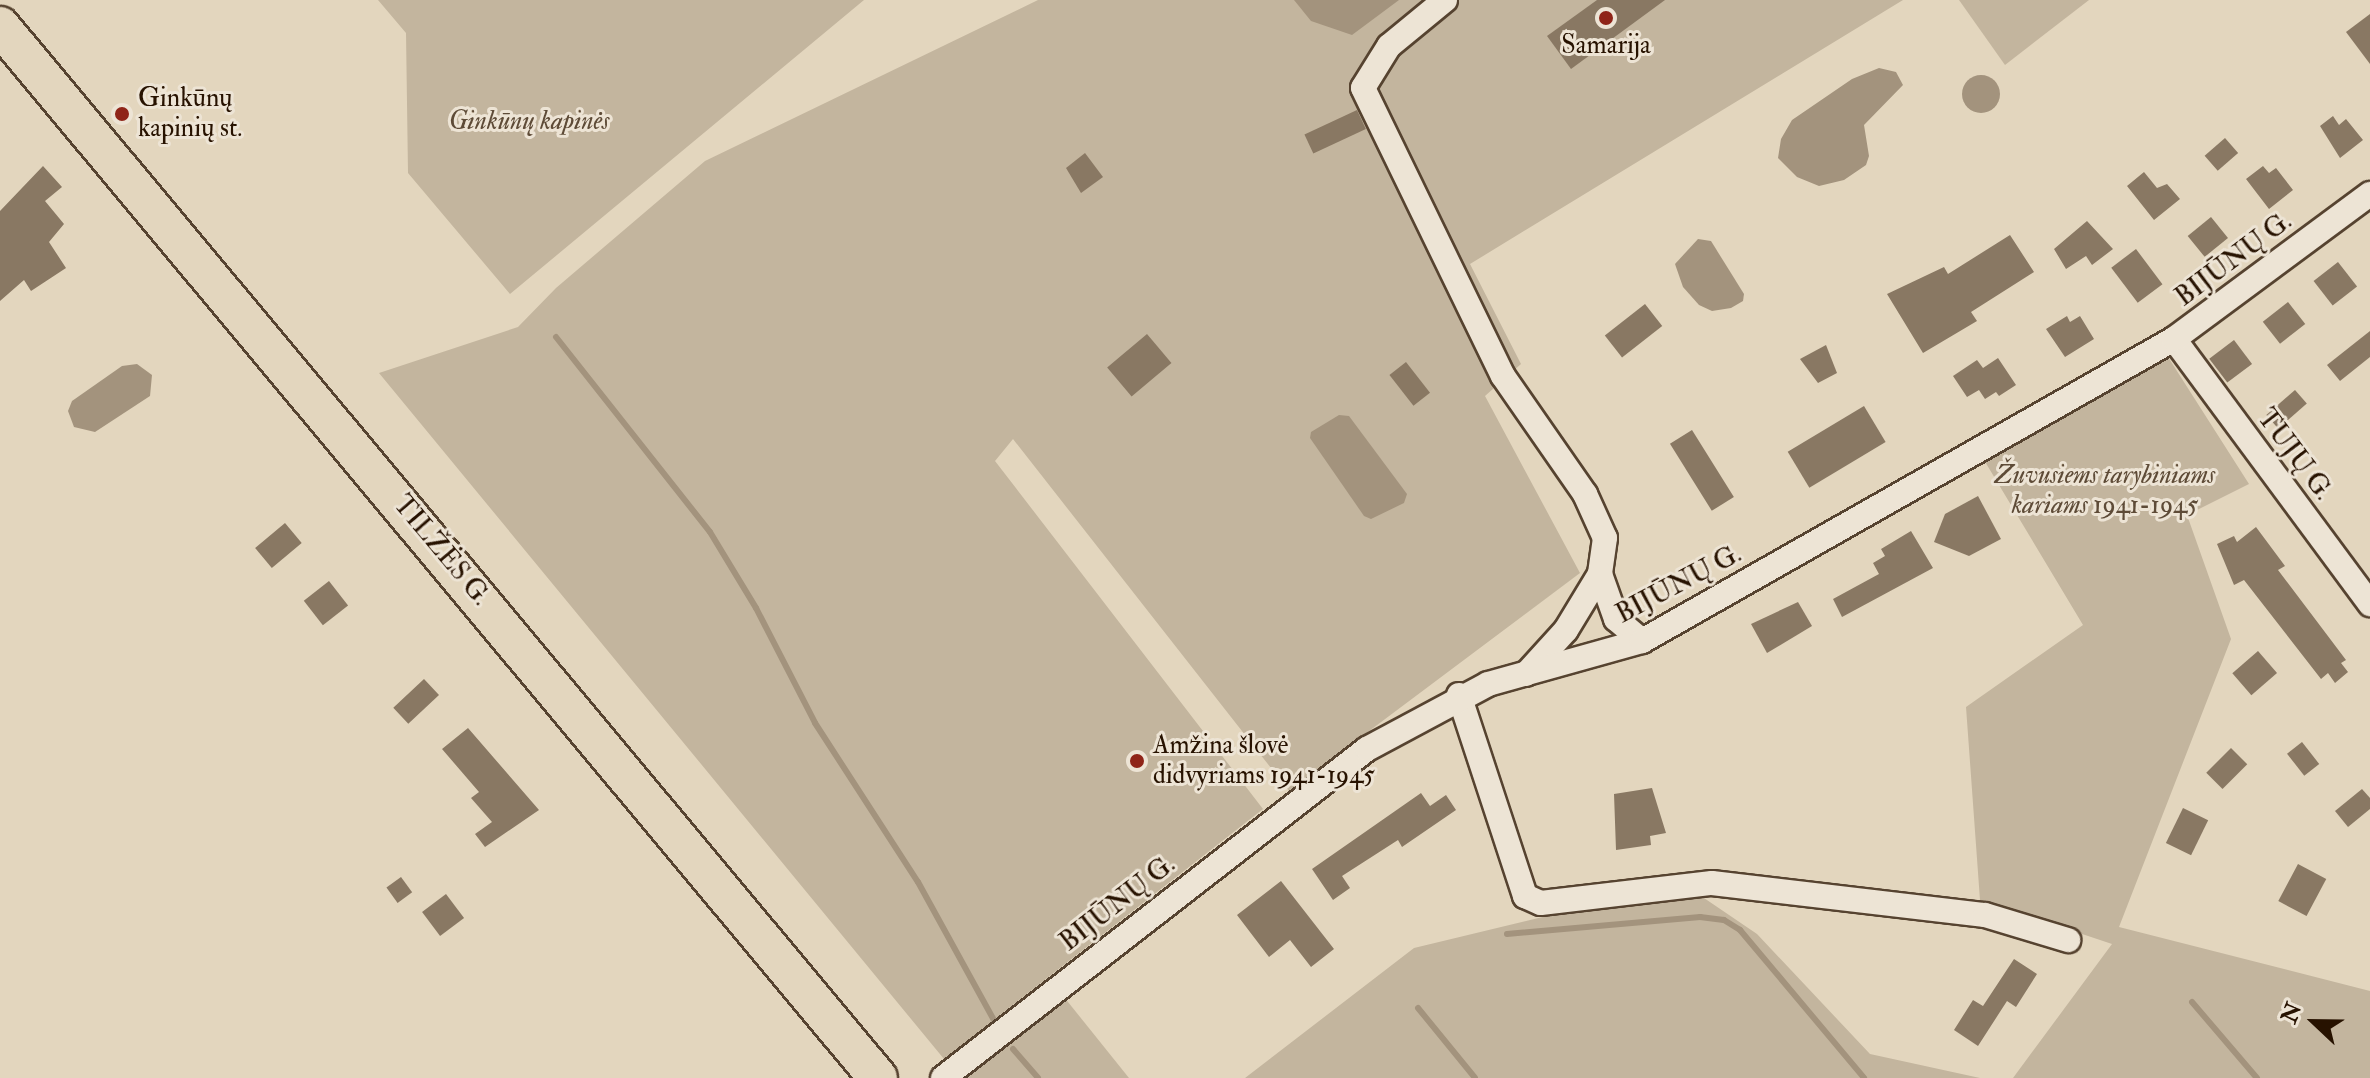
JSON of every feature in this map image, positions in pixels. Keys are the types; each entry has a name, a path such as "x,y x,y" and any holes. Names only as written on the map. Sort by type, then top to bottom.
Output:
{"highway":[{"name":"TILŽĖS G.","path":"0,26 878,1078"}],"street":[{"path":"1445,0 1389,46 1363,88 1503,376 1585,494 1605,538 1600,574 1566,630 1526,674"},
{"name":"BIJŪNŲ G.","path":"943,1078 1290,805 1367,749 1459,695 1642,641 2174,339 2370,194"},
{"name":"TUJŲ G.","path":"2174,339 2370,604"},
{"path":"1600,574 1616,619 1642,641"},
{"path":"1459,695 1525,896 1533,900 1712,883 1985,915 2068,940"}],"green space":[{"name":"Ginkūnų kapinės","path":"378,0 864,0 510,294 408,173 406,33"},
{"path":"1038,0 1903,0 1470,264 1521,364 1485,396 1580,573 1289,791 1013,439 995,461 1263,809 944,1059 379,373 518,327 556,288 705,161"},
{"path":"1959,0 2089,0 2005,65"},
{"name":"Žuvusiems tarybiniams kariams 1941-1945","path":"2168,357 2249,484 2187,515 2231,639 2119,927 2370,991 2370,1078 2013,1078 2112,944 1980,900 1966,707 2083,625 1984,460"},
{"path":"1704,898 1757,934 1870,1054 1980,1078 1245,1078 1414,948 1584,907"},
{"path":"1064,997 1129,1078 958,1078"}],"shaded area":[{"path":"1294,0 1399,0 1352,35 1311,21"},
{"path":"1879,68 1896,72 1903,85 1864,125 1869,156 1866,165 1844,180 1819,186 1797,177 1778,158 1781,139 1792,120 1852,79"},
{"path":"1981,75 1994,81 2000,94 1994,107 1981,113 1968,107 1962,94 1968,81"},
{"path":"1698,239 1711,241 1744,294 1743,301 1731,308 1712,311 1699,305 1683,287 1675,264"},
{"path":"137,364 152,375 150,396 95,432 74,427 68,411 72,401 122,366"},
{"path":"1339,415 1349,416 1407,494 1404,503 1371,519 1364,516 1310,438 1311,432"}],"building":[{"name":"Samarija","path":"1597,0 1665,0 1571,69 1547,36"},
{"path":"2370,14 2370,64 2346,32"},
{"path":"1357,110 1366,129 1313,154 1304,135"},
{"path":"2333,116 2339,125 2346,119 2363,140 2340,158 2320,126"},
{"path":"2225,138 2238,153 2218,171 2205,156"},
{"path":"1085,153 1103,177 1081,193 1066,168"},
{"path":"43,166 62,187 45,201 64,224 49,242 66,268 31,291 24,280 0,301 0,211"},
{"path":"2263,166 2269,173 2276,168 2293,190 2269,209 2246,179"},
{"path":"2144,172 2157,188 2167,184 2180,199 2154,220 2127,186"},
{"path":"2211,217 2228,238 2205,257 2188,236"},
{"path":"2087,221 2113,249 2092,265 2086,256 2066,269 2054,249"},
{"path":"2010,235 2034,272 1971,312 1977,321 1923,353 1887,294 1944,267 1948,274"},
{"path":"2136,249 2162,284 2138,303 2111,268"},
{"path":"2338,262 2357,286 2333,306 2314,281"},
{"path":"2288,302 2305,324 2280,344 2263,322"},
{"path":"1645,304 1662,326 1622,357 1605,335"},
{"path":"2067,316 2070,322 2080,316 2094,339 2065,357 2046,329"},
{"path":"2370,331 2370,357 2340,381 2327,365"},
{"path":"1147,334 1171,363 1132,397 1107,367"},
{"path":"2234,340 2252,364 2227,383 2209,359"},
{"path":"1826,345 1837,373 1818,383 1800,359"},
{"path":"1998,358 2016,385 1999,396 1996,392 1985,399 1979,390 1967,397 1953,376 1977,360 1983,368"},
{"path":"1406,362 1430,393 1413,406 1389,375"},
{"path":"2295,390 2307,404 2278,429 2266,415"},
{"path":"1864,406 1886,442 1809,488 1788,452"},
{"path":"1692,430 1734,497 1712,511 1670,444"},
{"path":"1978,496 2001,539 1969,556 1934,542 1945,514"},
{"path":"285,523 302,543 272,568 255,548"},
{"path":"2256,527 2285,566 2278,570 2346,660 2341,663 2348,672 2335,683 2328,673 2321,679 2244,580 2234,585 2217,544 2234,536 2237,542"},
{"path":"1911,531 1933,568 1842,617 1833,599 1879,574 1873,563 1885,556 1881,549"},
{"path":"329,581 348,605 323,625 304,601"},
{"path":"1798,602 1812,626 1767,653 1751,624"},
{"path":"2258,651 2277,673 2251,695 2232,673"},
{"path":"424,679 439,695 408,724 393,708"},
{"path":"468,728 539,810 485,847 475,834 492,822 471,798 479,792 442,749"},
{"path":"2302,742 2319,764 2304,776 2287,754"},
{"path":"2231,748 2247,764 2223,789 2206,773"},
{"path":"1652,788 1666,833 1650,836 1651,845 1616,850 1614,794"},
{"path":"2362,789 2370,798 2370,809 2348,827 2335,811"},
{"path":"1421,793 1430,806 1446,795 1456,810 1402,847 1398,840 1342,876 1350,888 1333,900 1312,869"},
{"path":"2183,808 2208,820 2191,855 2166,843"},
{"path":"2298,864 2326,879 2307,916 2278,901"},
{"path":"401,877 412,892 398,903 386,888"},
{"path":"1281,881 1334,949 1311,967 1290,940 1269,957 1237,915"},
{"path":"446,894 464,918 440,936 422,912"},
{"path":"2014,959 2037,974 2016,1007 2007,1001 1978,1046 1954,1030 1973,1000 1983,1006"}],"waterway":[{"path":"556,337 710,532 756,608 815,723 918,882 995,1022"},
{"path":"1507,934 1700,917 1724,920 1740,930 1864,1078"},
{"path":"2192,1002 2257,1078"},
{"path":"1418,1008 1475,1078"},
{"path":"1013,1049 1038,1078"}],"place":[{"name":"Samarija","path":"1606,18"},
{"name":"Ginkūnų kapinių st.","path":"122,114"},
{"name":"Amžina šlovė didvyriams 1941-1945","path":"1137,761"}]}
